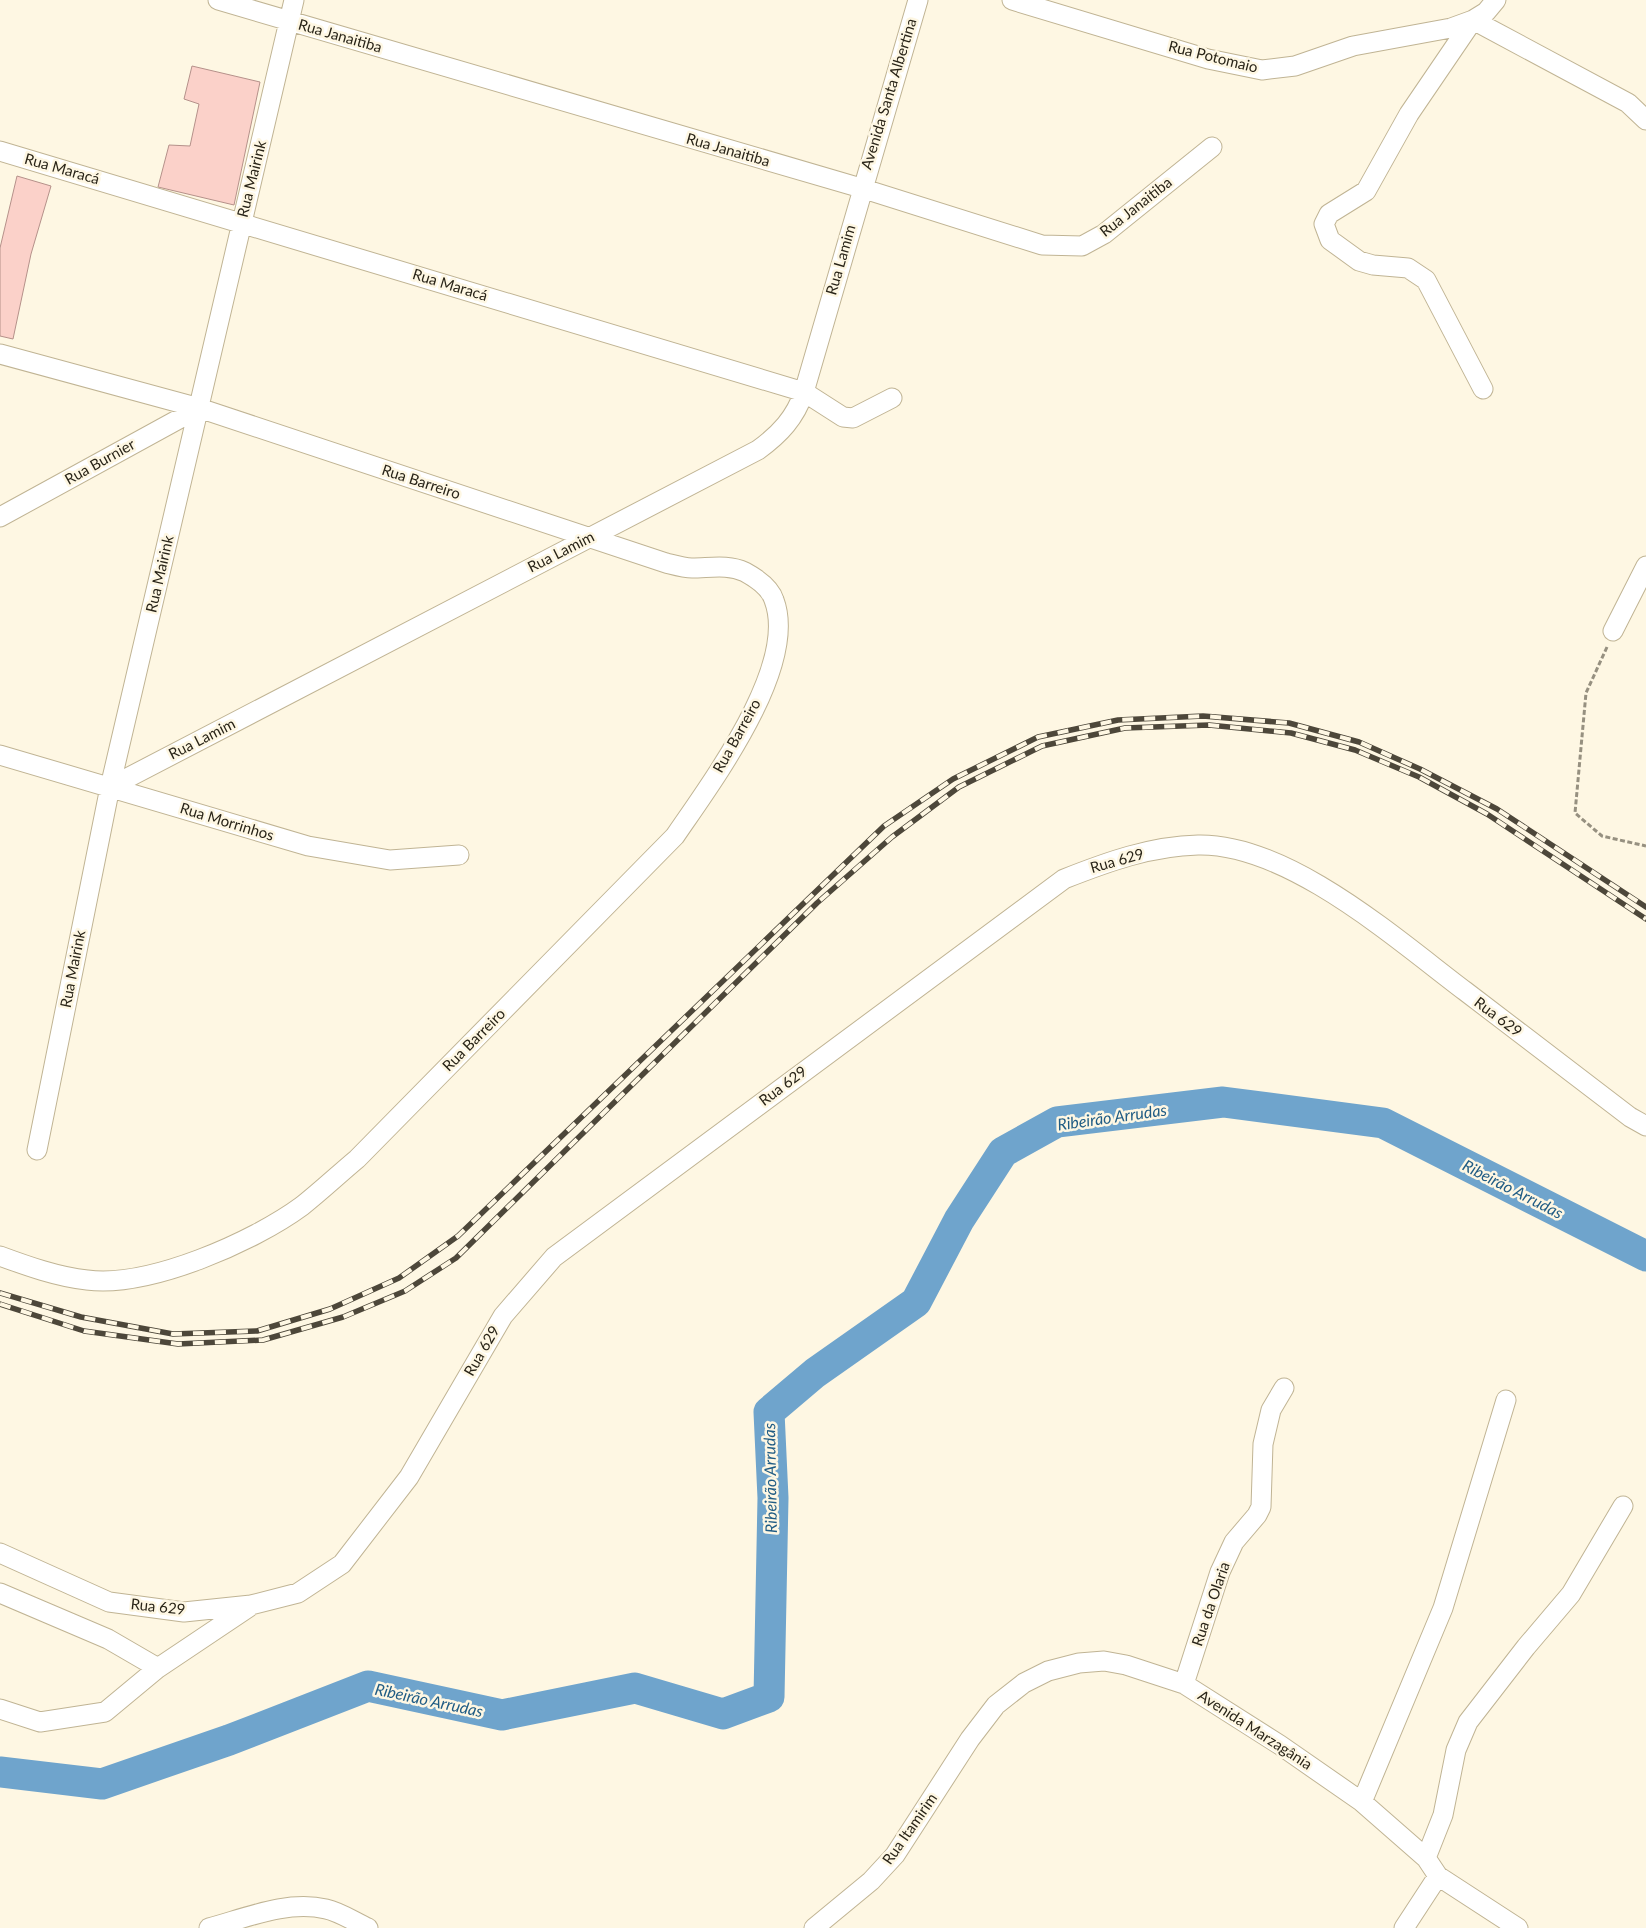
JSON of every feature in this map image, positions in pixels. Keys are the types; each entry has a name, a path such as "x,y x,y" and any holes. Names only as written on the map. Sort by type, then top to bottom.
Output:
{"street":[{"name":"Rua Janaitiba","path":"218,0 861,188 1042,245 1082,246 1104,234 1212,147"},
{"name":"Rua Mairink","path":"37,1150 110,786 294,0"},
{"name":"Avenida Santa Albertina","path":"861,188 918,0"},
{"name":"Rua Potomaio","path":"1012,0 1208,59 1262,70 1295,66 1353,46 1452,28 1473,20"},
{"path":"1483,389 1426,280 1408,268 1373,266 1359,261 1330,240 1324,224 1329,214 1366,191 1409,114 1473,20 1486,12 1496,0"},
{"path":"1473,20 1628,104 1646,120"},
{"name":"Rua Maracá","path":"0,151 804,392 843,417 853,418 892,398"},
{"name":"Rua Lamim","path":"110,786 758,450 781,432 799,407 804,392 861,188"},
{"name":"Rua Barreiro","path":"0,354 199,408 666,564 690,568 724,566 742,571 768,589 774,600 780,623 774,663 752,715 716,776 675,836 357,1159 301,1206 253,1235 195,1261 159,1274 122,1280 88,1280 22,1264 0,1256"},
{"name":"Rua Burnier","path":"0,517 199,408"},
{"path":"1613,631 1646,566"},
{"name":"Rua Morrinhos","path":"0,755 308,846 390,860 459,855"},
{"name":"Rua 629","path":"0,1553 110,1602 184,1612 251,1606 298,1593 342,1564 409,1477 502,1316 554,1257 1064,879 1116,858 1199,845 1240,850 1280,865 1316,882 1407,948 1630,1117 1646,1126"},
{"name":"Rua da Olaria","path":"1184,1684 1220,1572 1234,1542 1257,1515 1260,1507 1263,1444 1271,1410 1284,1388"},
{"path":"1362,1802 1443,1608 1506,1400"},
{"path":"1426,1858 1443,1815 1456,1750 1468,1722 1526,1647 1571,1594 1623,1506"},
{"path":"0,1593 108,1640 158,1668"},
{"path":"0,1709 40,1722 105,1712 158,1668 251,1606"},
{"name":"Avenida Marzagânia","path":"970,1739 996,1705 1024,1683 1056,1669 1079,1663 1104,1661 1126,1665 1184,1684 1362,1802 1426,1858 1438,1876 1518,1928"},
{"name":"Rua Itamirim","path":"814,1928 871,1881 895,1855 970,1739"},
{"path":"1404,1928 1438,1876"},
{"path":"209,1928 283,1908 308,1907 327,1909 368,1928"}],"path":[{"path":"1613,631 1586,693 1575,813 1602,836 1646,846"}],"building":[{"path":"192,66 260,82 234,205 158,187 169,145 190,146 199,104 184,99"},
{"path":"17,176 51,186 31,254 13,339 0,336 0,248"}],"waterway":[{"name":"Ribeirão Arrudas","path":"0,1772 102,1784 229,1740 368,1686 502,1715 635,1688 723,1714 769,1697 773,1498 769,1412 815,1373 916,1302 959,1220 1003,1152 1057,1122 1223,1102 1383,1123 1646,1256"}],"railway":[{"path":"0,1293 81,1317 173,1334 257,1331 330,1309 399,1278 458,1236 884,826 953,779 1038,737 1118,720 1203,716 1289,723 1359,742 1420,769 1497,809 1646,907"},
{"path":"0,1304 84,1331 178,1344 263,1340 343,1317 405,1291 456,1258 817,903 892,837 959,787 1042,746 1125,728 1209,725 1291,733 1355,750 1419,777 1487,814 1646,919"}]}
